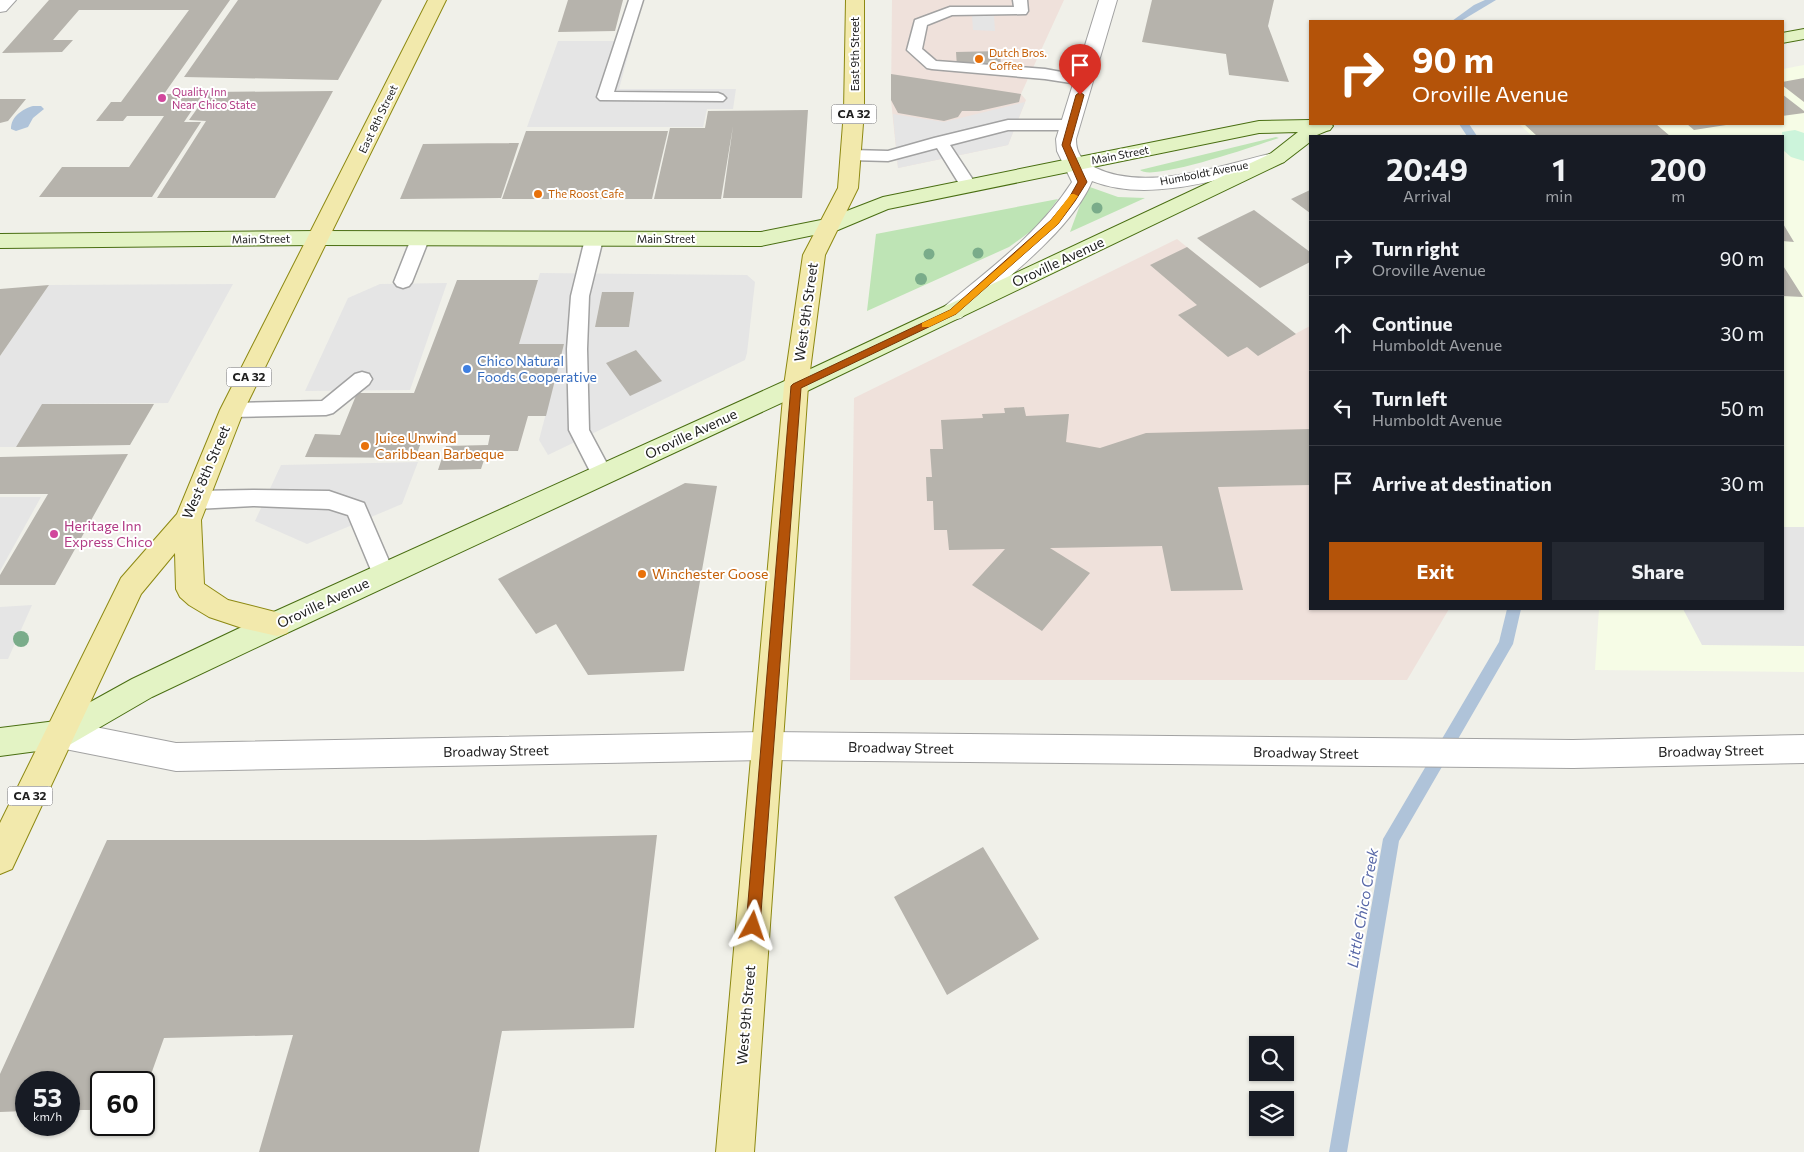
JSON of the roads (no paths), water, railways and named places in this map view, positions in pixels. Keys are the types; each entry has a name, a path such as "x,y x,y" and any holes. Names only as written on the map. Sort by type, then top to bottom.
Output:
{"main road":[{"name":"East 8th Street","path":"318,238 437,0"},
{"name":"East 9th Street","path":"831,225 848,188 854,111 855,0"},
{"path":"1784,38 1804,34"},
{"name":"Main Street","path":"0,241 318,238 761,239 831,225 882,204 1074,164 1259,127 1325,125"},
{"name":"Oroville Avenue","path":"1311,135 1325,125"},
{"name":"Oroville Avenue","path":"60,734 142,688 277,624 796,386 1278,158 1309,136"},
{"name":"West 9th Street","path":"735,1152 796,386 814,255 831,225"},
{"name":"West 8th Street","path":"0,858 131,586 192,510 232,410 318,238"},
{"path":"192,510 190,589 197,598 220,609 277,624"},
{"name":"Broadway Street","path":"0,742 60,734"}],"street":[{"path":"0,8 7,0"},
{"path":"953,312 1018,256 1062,214 1082,182 1066,145 1070,125 1108,0"},
{"name":"Humboldt Avenue","path":"1074,164 1106,180 1138,184 1174,181 1278,158"},
{"name":"Broadway Street","path":"60,734 176,757 768,746 1573,754 1804,749"}],"lane":[{"path":"636,0 606,97 718,98"},
{"path":"1020,2 1021,11 950,11 920,23 914,50 932,65 1045,74 1084,80"},
{"path":"851,155 888,156 940,141 1008,125 1070,125"},
{"path":"940,141 968,186"},
{"path":"403,282 420,239"},
{"path":"594,239 580,296 577,349 579,430 602,475"},
{"path":"232,410 326,408 362,379"},
{"path":"192,510 253,498 328,500 356,509 384,575"}],"water":[{"path":"41,106 44,109 33,118 28,127 16,131 11,129 15,117 25,109"}],"waterway":[{"name":"Little Chico Creek","path":"1458,20 1492,0"},
{"name":"Little Chico Creek","path":"1465,125 1471,135"},
{"name":"Little Chico Creek","path":"1338,1152 1391,839 1506,644 1514,610"}],"place":[{"name":"Dutch Bros. Coffee","path":"979,59"},
{"name":"Quality Inn Near Chico State","path":"162,98"},
{"name":"The Roost Cafe","path":"538,194"},
{"name":"Chico Natural Foods Cooperative","path":"467,369"},
{"name":"Juice Unwind Caribbean Barbeque","path":"365,446"},
{"name":"Heritage Inn Express Chico","path":"54,534"},
{"name":"Winchester Goose","path":"642,574"}]}
